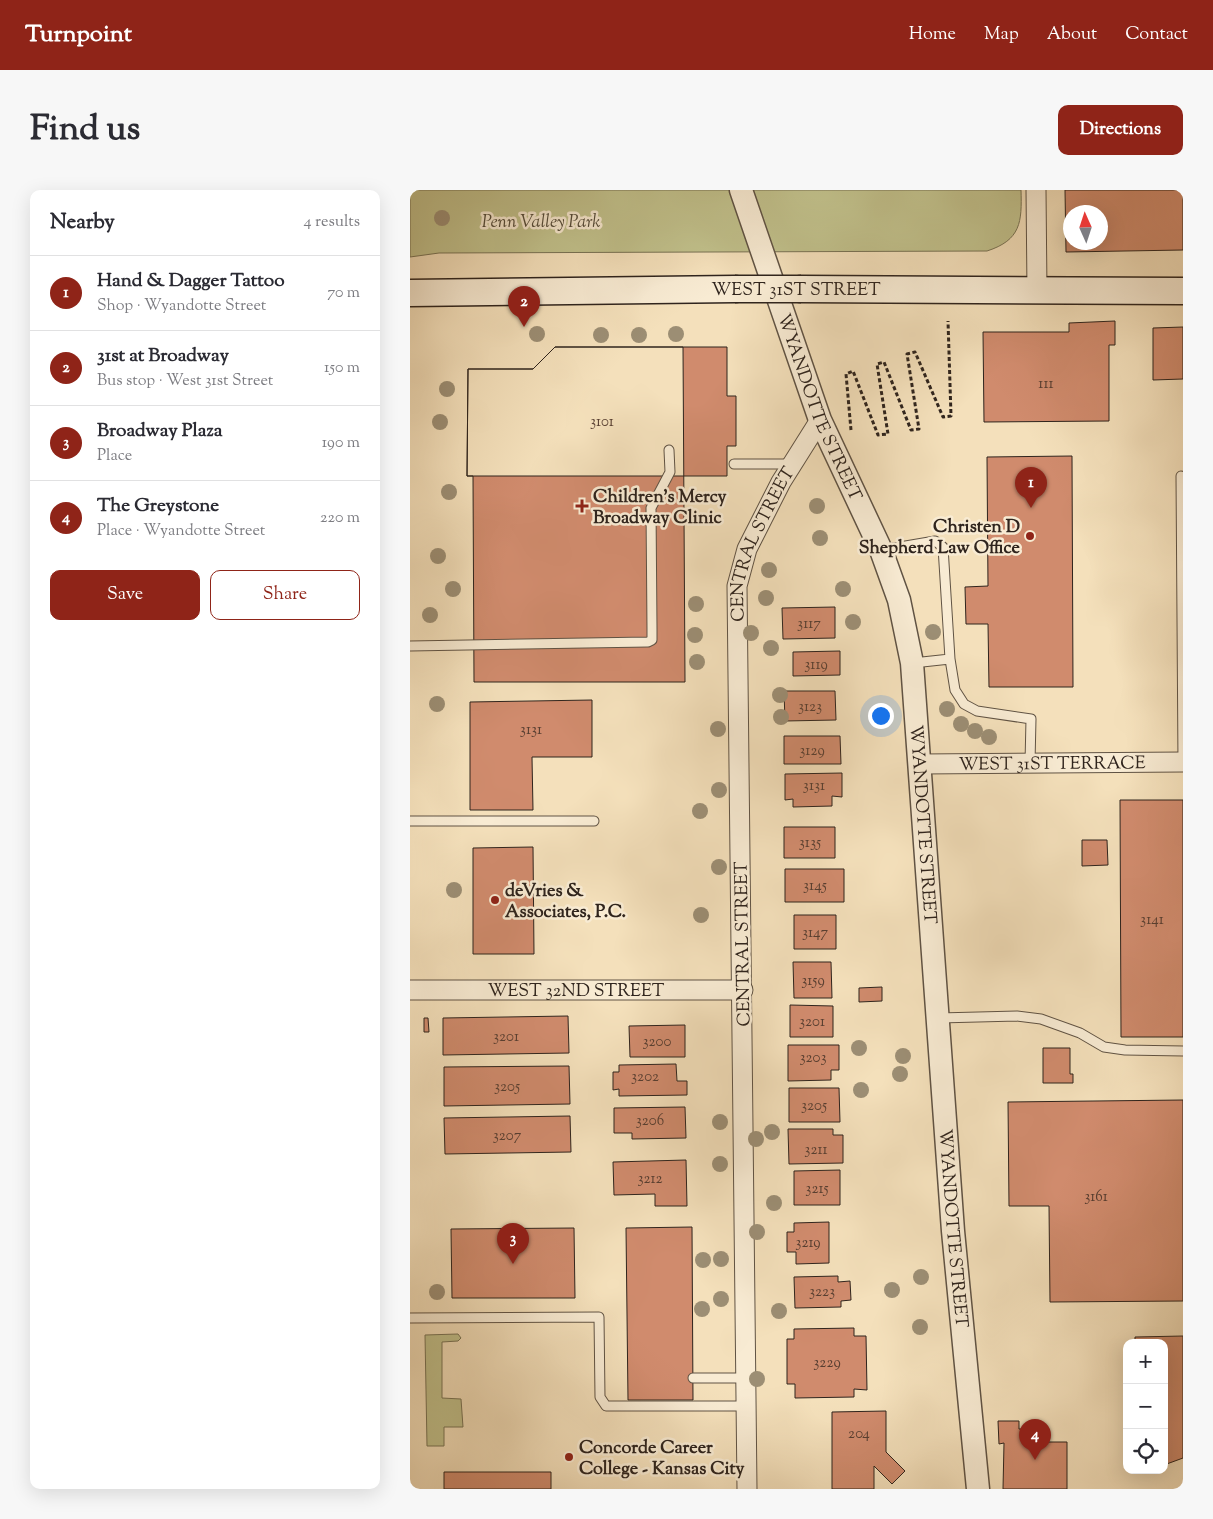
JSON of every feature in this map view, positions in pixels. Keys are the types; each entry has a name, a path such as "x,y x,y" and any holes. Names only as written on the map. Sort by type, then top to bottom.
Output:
{"main road":[{"name":"WEST 31ST STREET","path":"410,293 735,289 1183,291"}],"street":[{"name":"WYANDOTTE STREET","path":"741,190 820,420 881,550 899,600 912,663 921,764 954,1231 978,1489"},
{"path":"1036,190 1037,291"},
{"name":"CENTRAL STREET","path":"747,1489 743,990 737,586 747,549 792,464 820,420"},
{"name":"WEST 31ST TERRACE","path":"921,764 1183,762"},
{"name":"WEST 32ND STREET","path":"410,990 743,990"}],"lane":[{"path":"410,646 648,642 652,640 651,508 670,472 669,450"},
{"path":"734,464 792,464"},
{"path":"1181,476 1183,762"},
{"path":"881,550 934,541 943,547 950,659 954,690 964,704 977,711 1031,719 1030,763"},
{"path":"912,663 950,659"},
{"path":"410,822 594,821"},
{"path":"938,1018 1017,1016 1041,1019 1080,1033 1104,1047 1125,1050 1183,1051"},
{"path":"410,1318 599,1318 600,1397 606,1406 747,1406"},
{"path":"693,1378 746,1378"}],"path":[{"path":"848,435 852,433 846,374 853,371 878,435 888,434 877,364 884,362 911,430 919,429 908,354 914,352 943,417 951,416 948,320"}],"green space":[{"name":"Penn Valley Park","path":"410,190 1021,190 1021,211 1020,220 1013,235 998,247 987,251 439,253 410,257"},
{"path":"458,1334 461,1338 458,1341 442,1342 442,1398 461,1399 463,1427 444,1427 444,1446 427,1446 425,1335"}],"building":[{"path":"1065,190 1183,190 1183,250 1066,252 1066,250 1108,250 1108,205 1065,205"},
{"path":"1115,321 1115,345 1109,345 1109,421 984,422 983,332 1069,332 1069,323"},
{"path":"1183,327 1183,379 1153,380 1153,328"},
{"path":"555,347 683,347 685,682 474,682 473,476 467,476 468,369 533,369"},
{"name":"Children's Mercy Broadway Clinic","path":"555,347 727,347 727,396 736,396 736,446 727,446 727,476 467,476 468,369 533,369"},
{"path":"1072,456 1073,687 989,687 988,624 966,624 965,587 988,586 987,457"},
{"path":"835,607 835,638 783,639 782,608"},
{"path":"840,651 840,675 793,676 793,652"},
{"path":"784,691 835,691 836,720 785,721"},
{"path":"592,700 592,757 532,757 533,810 470,810 470,702"},
{"path":"784,736 840,736 841,764 784,764"},
{"path":"842,773 842,797 832,796 832,806 793,807 793,799 785,800 785,774"},
{"path":"1120,800 1183,800 1183,1037 1121,1037"},
{"path":"784,827 835,827 835,858 784,858"},
{"path":"1082,840 1107,840 1108,865 1082,866"},
{"path":"533,847 534,954 473,954 473,848"},
{"path":"785,869 844,869 844,902 785,902"},
{"path":"794,915 836,915 836,949 794,949"},
{"path":"793,962 831,962 832,998 794,998"},
{"path":"882,987 882,1001 859,1002 859,988"},
{"path":"790,1005 833,1006 833,1037 790,1037"},
{"path":"568,1016 569,1053 443,1055 443,1018"},
{"path":"424,1018 428,1018 429,1032 424,1032"},
{"path":"685,1025 685,1057 630,1057 629,1026"},
{"path":"788,1045 839,1045 839,1070 831,1070 831,1080 788,1081"},
{"path":"1043,1048 1070,1048 1070,1074 1073,1074 1073,1083 1043,1083"},
{"path":"676,1064 677,1081 687,1081 687,1095 619,1096 619,1089 613,1090 613,1072 619,1072 619,1065"},
{"path":"569,1066 570,1104 444,1106 444,1067"},
{"path":"789,1088 839,1088 840,1122 789,1122"},
{"path":"1183,1100 1183,1301 1050,1302 1049,1206 1009,1206 1008,1102"},
{"path":"685,1107 686,1138 632,1139 632,1133 614,1133 614,1108"},
{"path":"570,1116 571,1152 445,1154 444,1118"},
{"path":"788,1129 833,1129 833,1135 843,1135 843,1163 789,1164"},
{"path":"686,1160 687,1206 655,1206 655,1194 614,1195 613,1162"},
{"path":"840,1170 840,1205 794,1205 794,1171"},
{"path":"829,1222 829,1263 796,1264 796,1252 787,1252 787,1232 794,1232 794,1223"},
{"path":"692,1227 693,1400 628,1400 626,1228"},
{"path":"574,1228 575,1298 452,1298 451,1229"},
{"path":"838,1276 838,1282 850,1281 851,1300 841,1301 841,1307 795,1308 794,1277"},
{"path":"854,1328 854,1336 866,1336 867,1390 854,1389 854,1397 795,1398 795,1384 787,1384 787,1339 794,1339 794,1329"},
{"path":"1183,1336 1183,1458 1168,1464 1168,1339 1135,1339 1135,1337"},
{"path":"886,1411 886,1452 905,1471 892,1484 874,1466 874,1489 832,1489 832,1412"},
{"path":"998,1421 1019,1421 1019,1429 1045,1429 1045,1442 1067,1442 1067,1489 1003,1489 1004,1443 999,1444"},
{"name":"Concorde Career College - Kansas City","path":"444,1472 551,1472 551,1489 444,1489"}],"place":[{"name":"31st at Broadway","path":"524,327"},
{"name":"Children's Mercy Broadway Clinic","path":"582,506"},
{"name":"Hand & Dagger Tattoo","path":"1031,508"},
{"name":"Christen D Shepherd Law Office","path":"1030,536"},
{"name":"deVries & Associates, P.C.","path":"495,900"},
{"name":"Broadway Plaza","path":"513,1264"},
{"name":"Concorde Career College - Kansas City","path":"569,1457"},
{"name":"The Greystone","path":"1035,1460"}]}
